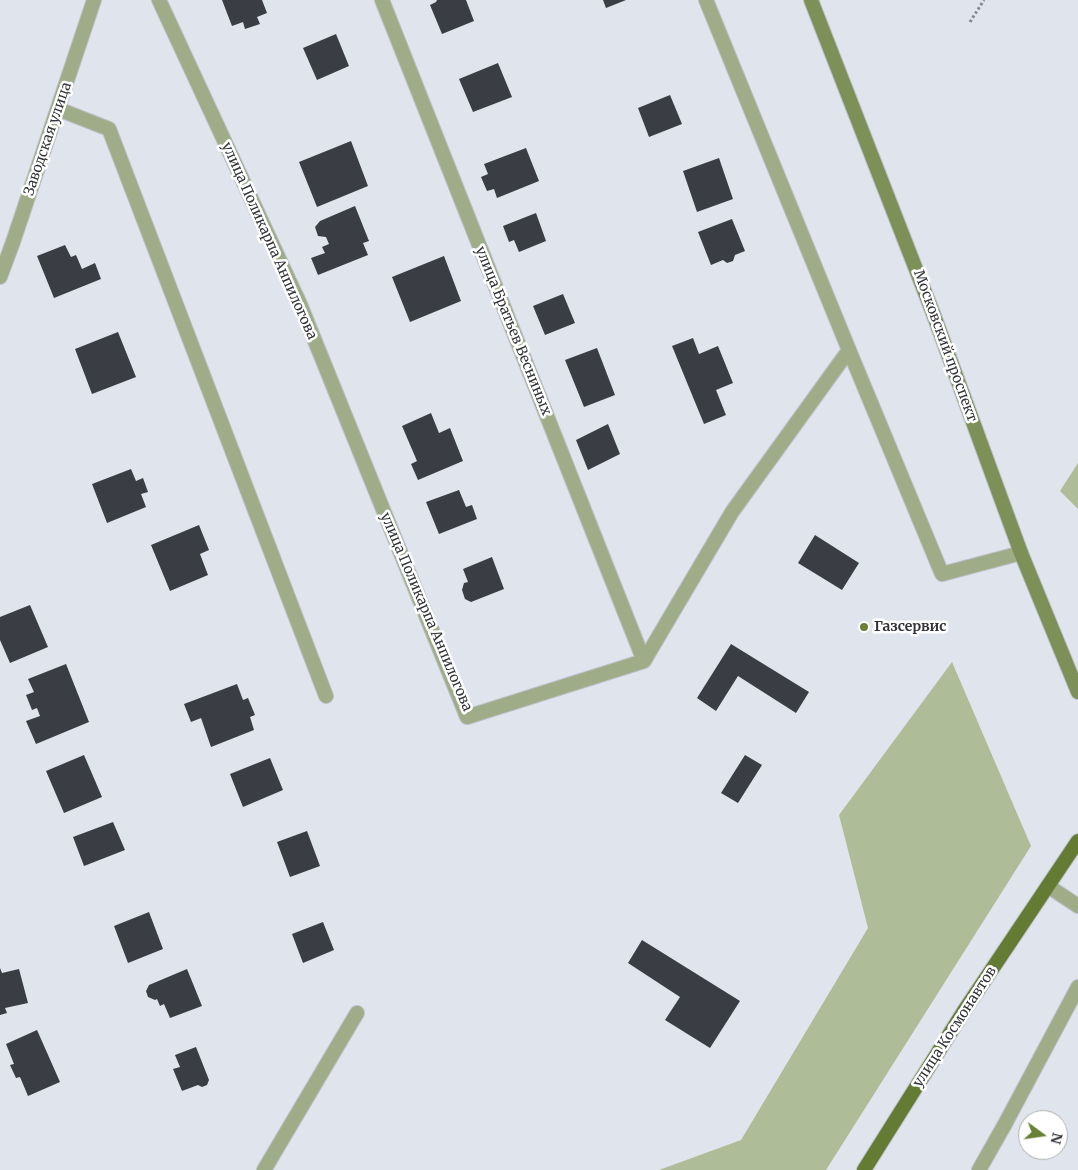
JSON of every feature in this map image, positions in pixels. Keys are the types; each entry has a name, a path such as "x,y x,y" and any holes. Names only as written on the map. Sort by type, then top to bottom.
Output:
{"main road":[{"name":"Московский проспект","path":"811,0 934,313 1021,553 1078,692"},
{"name":"улица Космонавтов","path":"864,1170 964,1011 1078,841"}],"street":[{"name":"Заводская улица","path":"0,277 94,0"},
{"name":"улица Поликарпа Анпилогова","path":"159,0 300,304 467,717 644,661"},
{"name":"улица Братьев Весниных","path":"382,0 644,661"},
{"path":"706,0 848,350 942,574 1021,553"},
{"path":"58,109 109,129 326,696"},
{"path":"644,661 732,512 848,350"},
{"path":"1048,886 1078,906"},
{"path":"978,1170 1005,1124 1078,987"},
{"path":"264,1170 357,1013"}],"path":[{"path":"970,22 984,0"}],"green space":[{"path":"1078,463 1078,509 1060,491"},
{"path":"952,662 1031,846 826,1170 659,1170 741,1140 868,928 839,815"}],"building":[{"path":"222,0 262,0 267,13 257,17 260,24 245,29 243,22 232,26"},
{"path":"437,0 466,0 474,21 442,34 430,5"},
{"path":"603,0 626,0 606,8"},
{"path":"336,34 349,66 317,80 303,48"},
{"path":"498,63 512,97 473,112 459,79"},
{"path":"670,95 682,124 649,137 638,108"},
{"path":"351,141 368,186 317,207 299,162"},
{"path":"526,148 539,181 497,198 494,189 487,191 481,177 488,174 484,164"},
{"path":"719,158 733,199 697,212 683,171"},
{"path":"355,206 369,241 363,243 368,255 318,275 311,258 325,253 322,247 329,244 326,237 318,236 315,227 320,221"},
{"path":"536,213 546,241 519,252 514,240 509,242 503,226"},
{"path":"732,219 745,251 735,255 733,261 727,263 723,260 711,265 698,232"},
{"path":"65,245 71,257 76,255 82,269 95,263 101,279 54,298 37,256"},
{"path":"444,256 461,301 410,322 392,277"},
{"path":"563,294 575,323 545,335 533,306"},
{"path":"118,332 136,377 92,394 75,349"},
{"path":"693,338 699,354 718,346 733,383 716,390 726,415 704,424 672,346"},
{"path":"597,348 615,395 584,407 565,360"},
{"path":"431,413 439,433 450,428 463,461 418,480 411,464 417,461 402,426"},
{"path":"608,424 620,454 588,470 576,440"},
{"path":"131,469 136,481 143,478 148,492 141,494 146,507 107,523 92,484"},
{"path":"459,490 466,507 472,505 477,519 439,534 426,502"},
{"path":"199,525 209,550 200,554 208,575 170,591 151,545"},
{"path":"815,535 859,563 842,590 798,563"},
{"path":"492,557 504,589 471,602 465,599 462,590 464,583 468,582 463,569"},
{"path":"30,605 48,647 10,663 0,640 0,617"},
{"path":"731,644 809,692 796,713 738,676 716,711 697,698"},
{"path":"66,664 89,722 36,744 26,721 40,716 37,708 32,710 26,695 34,692 28,679"},
{"path":"237,684 243,700 248,698 255,715 250,717 254,730 211,747 201,718 191,722 184,704"},
{"path":"84,755 102,797 64,813 46,771"},
{"path":"745,755 762,765 738,803 721,793"},
{"path":"270,758 283,790 243,807 230,774"},
{"path":"113,822 125,850 84,866 73,837"},
{"path":"307,831 320,866 290,877 277,842"},
{"path":"149,912 163,949 128,963 114,926"},
{"path":"323,922 334,950 303,963 292,934"},
{"path":"642,940 740,1001 710,1048 665,1020 680,997 628,963"},
{"path":"0,968 2,973 19,969 28,1003 5,1008 7,1013 0,1015"},
{"path":"187,969 202,1006 170,1018 164,1004 160,1006 157,999 148,997 146,991 149,985"},
{"path":"37,1030 60,1082 28,1096 20,1077 16,1078 10,1065 14,1064 6,1044"},
{"path":"196,1047 209,1080 207,1085 202,1087 198,1085 182,1091 173,1069 180,1067 175,1055"}],"place":[{"name":"Газсервис","path":"864,627"}]}
